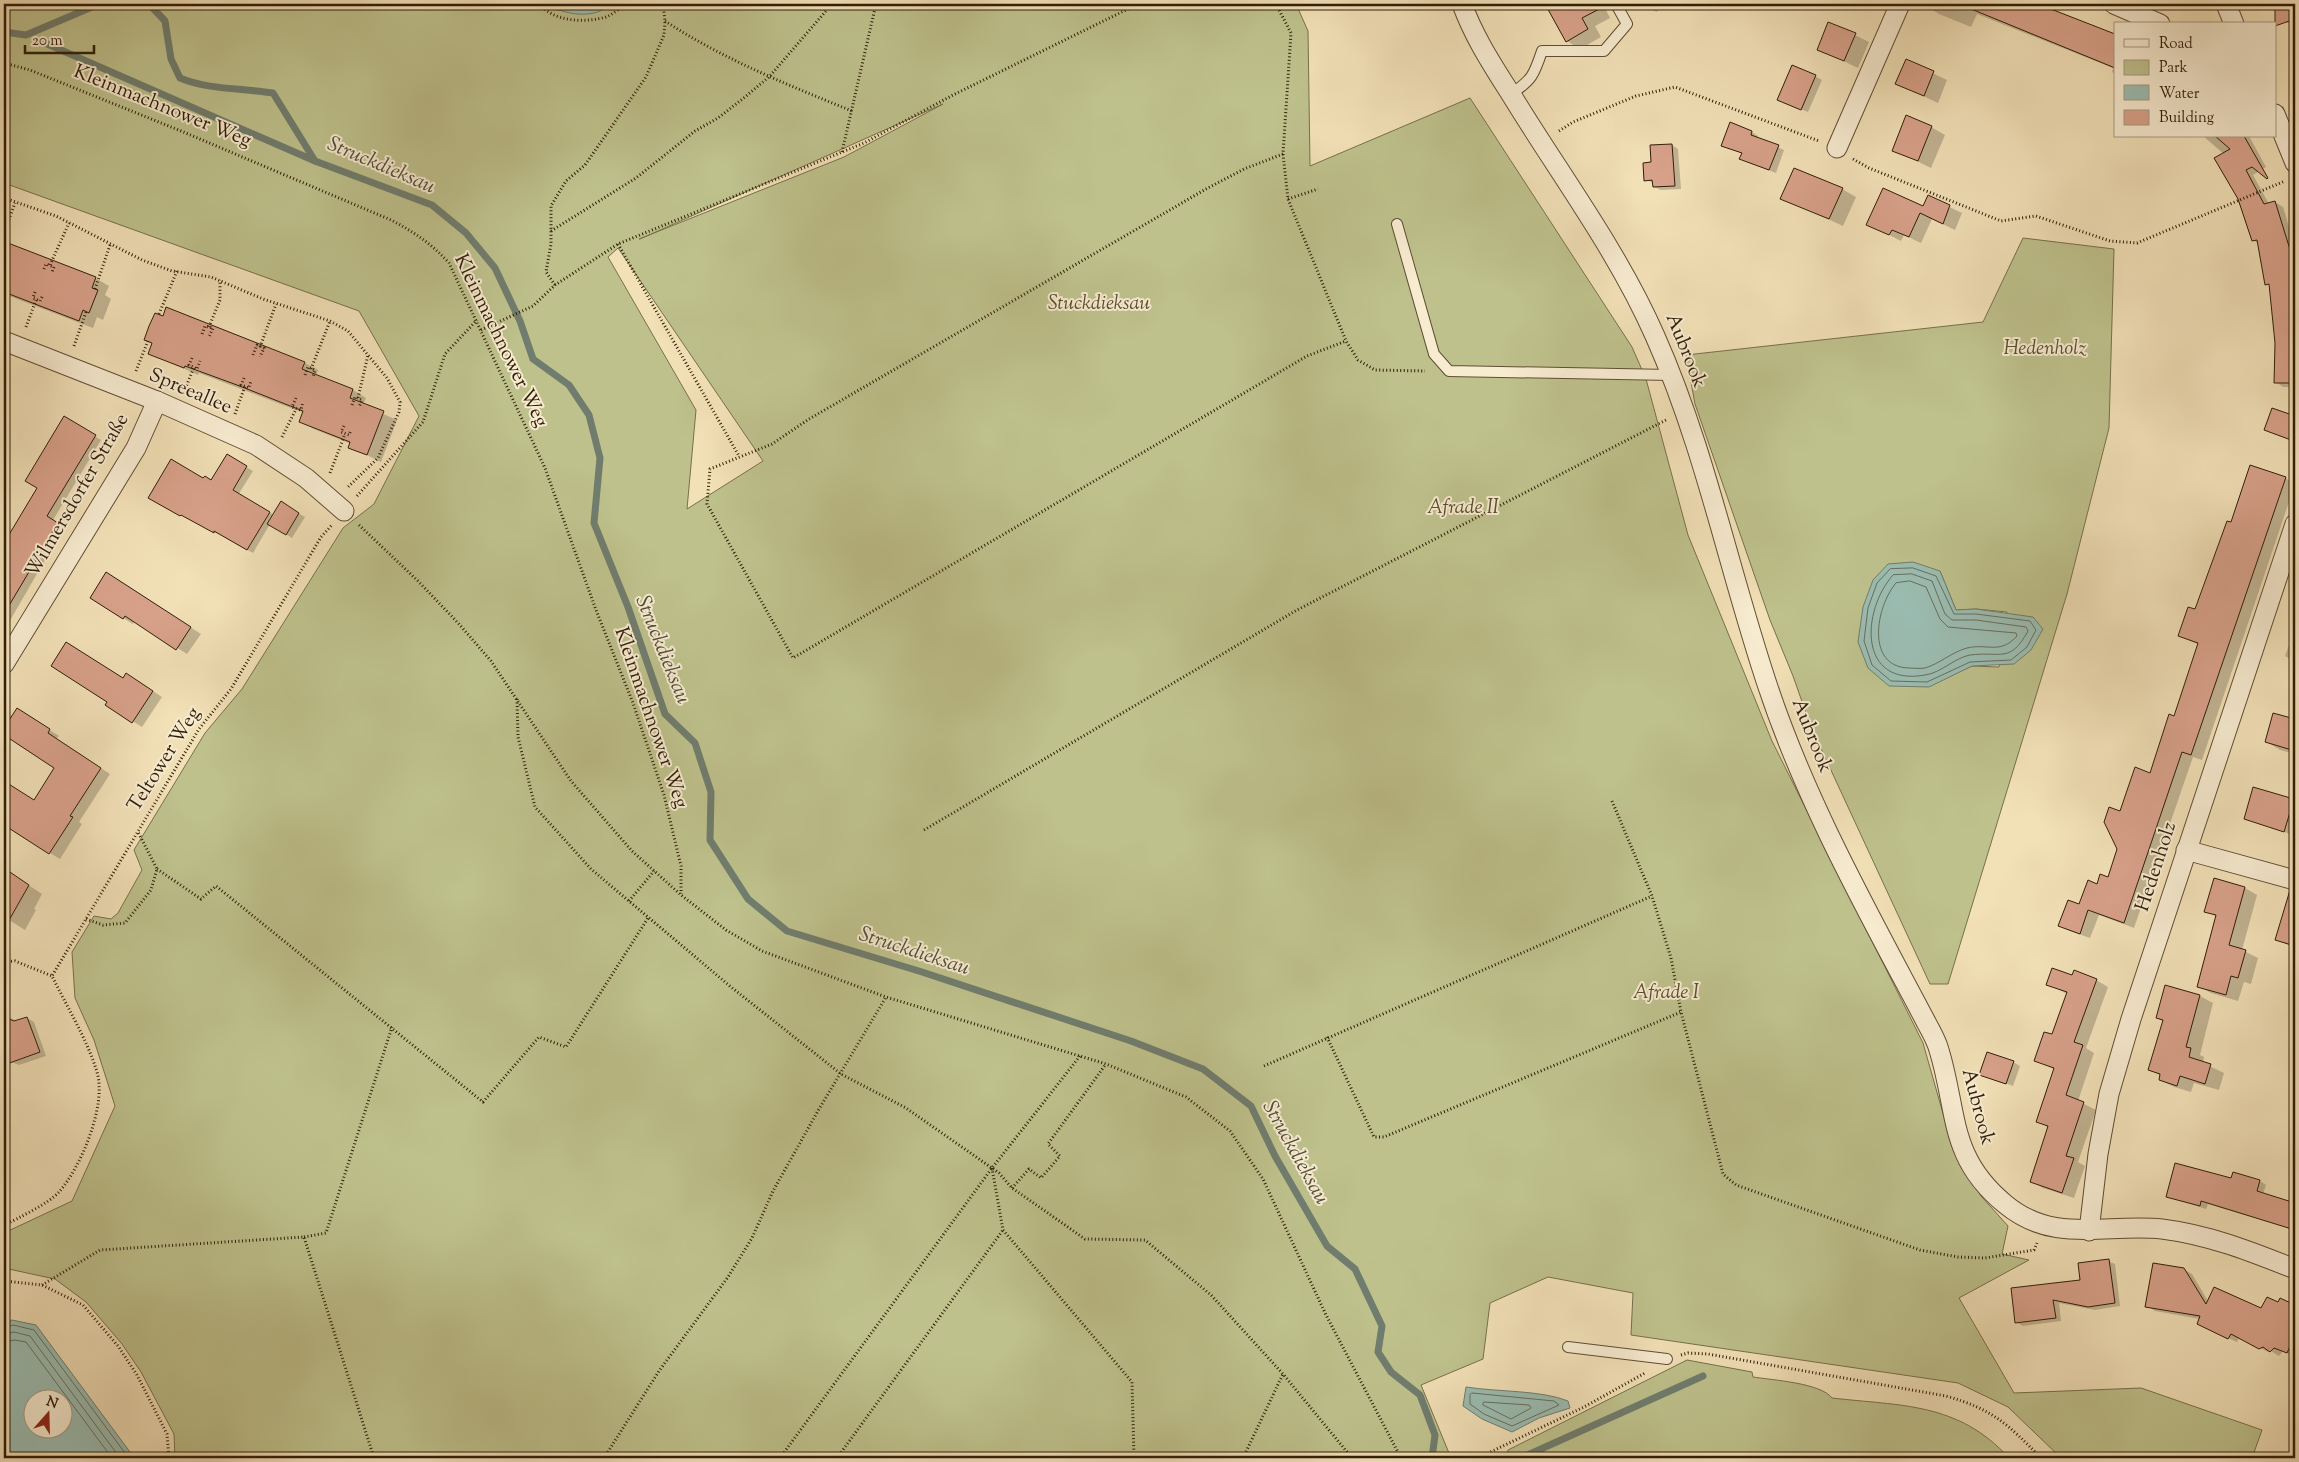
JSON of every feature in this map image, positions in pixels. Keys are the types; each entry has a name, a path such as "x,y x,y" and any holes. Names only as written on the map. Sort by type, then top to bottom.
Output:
{"street":[{"name":"Aubrook","path":"1462,4 1478,42 1640,302 1672,376 1684,410 1767,686 1787,740 1823,823 1856,890 1937,1043 1951,1109 1964,1153 1985,1185 2010,1209 2043,1225 2066,1230 2089,1231 2158,1229 2213,1238 2295,1269"},
{"path":"1838,148 1900,4"},
{"path":"2114,4 2156,16"},
{"path":"2226,4 2233,22"},
{"path":"2276,116 2295,163"},
{"name":"Spreeallee","path":"11,344 157,400 256,445 306,478 344,511"},
{"name":"Wilmersdorfer Straße","path":"4,664 136,448 157,400"},
{"name":"Hedenholz","path":"2089,1231 2098,1154 2110,1094 2131,1019 2295,525"},
{"path":"2186,850 2295,880"}],"lane":[{"path":"1511,94 1528,82 1536,68 1542,51 1604,51 1627,24 1616,4"},
{"path":"1397,224 1434,354 1449,371 1672,376"},
{"path":"1568,1347 1667,1359"}],"path":[{"path":"540,4 557,16 585,22 608,16 626,4"},
{"path":"554,285 546,272 551,231 551,206 566,181 585,165 646,76 658,53 664,35 663,4"},
{"path":"551,231 636,178 695,131 718,118 769,77 832,4"},
{"path":"842,152 876,4"},
{"path":"481,330 533,306 554,285 618,244 842,152 1138,4"},
{"path":"1276,4 1291,33 1283,154 1288,199 1346,341 1358,360 1375,370 1449,371"},
{"path":"665,21 684,33 769,77 852,111"},
{"name":"Kleinmachnower Weg","path":"4,62 30,70 182,131 405,228 434,247 449,263 545,468 596,610 634,703 664,796 681,866 681,895"},
{"path":"1573,122 1636,96 1676,87 1805,136"},
{"path":"1838,148 1869,168 2001,221 2036,216 2110,241 2137,244 2286,180"},
{"path":"1283,154 1244,169 1206,188 809,419 772,444 710,469 706,504 793,658 1307,356 1346,341"},
{"path":"1288,199 1318,189"},
{"path":"4,198 69,222 142,260 177,271 220,280 276,304 295,308 330,321 348,332 396,391 400,402 399,412 378,458 364,472"},
{"path":"4,232 15,202"},
{"path":"50,265 69,222"},
{"path":"618,244 740,456"},
{"path":"95,289 110,245"},
{"path":"140,265 142,260"},
{"path":"44,269 46,264 50,265"},
{"path":"50,265 54,267 52,272"},
{"path":"159,314 177,271"},
{"path":"209,327 220,300 220,280"},
{"path":"35,292 32,298 36,300"},
{"path":"36,300 40,301 43,295"},
{"path":"11,344 36,300"},
{"path":"260,347 276,304"},
{"path":"66,366 86,312"},
{"name":"Teltower Weg","path":"52,976 198,729 231,689 321,537 422,422 445,354 477,320"},
{"path":"305,375 308,368 311,369 330,321"},
{"path":"202,334 205,326 213,328 209,337"},
{"path":"129,390 148,341"},
{"path":"254,354 257,345 264,348 260,357"},
{"path":"358,398 368,355"},
{"path":"192,358 189,365 197,369 200,361"},
{"path":"311,369 315,370 313,377"},
{"path":"244,378 241,385 249,388 251,381"},
{"path":"228,432 245,386"},
{"path":"352,405 355,397 358,398"},
{"path":"296,398 292,408 301,410 303,402"},
{"path":"358,398 362,400 359,407"},
{"path":"272,456 296,409"},
{"path":"924,830 1297,610 1684,410"},
{"path":"344,426 341,432 345,434"},
{"path":"345,434 349,435 351,430"},
{"path":"317,488 331,470 345,434"},
{"path":"344,511 418,581 459,624 490,661 571,782 632,851 681,895 726,930 762,951 886,997 1106,1064 1186,1097 1230,1131 1262,1179 1326,1314 1401,1458"},
{"path":"516,698 518,737 535,807 591,869 731,987 842,1074 906,1108 992,1168 1012,1188 1085,1239 1145,1240 1211,1295 1283,1374 1352,1458"},
{"path":"1612,801 1652,896 1671,958 1681,1012 1723,1174 1736,1185 1920,1250 1958,1257 1985,1258 2034,1250 2043,1225"},
{"path":"138,832 157,869 201,899 216,886 483,1102 538,1037 566,1047 648,918"},
{"path":"86,919 104,925 125,923 151,890 157,869"},
{"path":"629,901 654,871"},
{"path":"1264,1066 1652,896"},
{"path":"4,962 15,960 52,976 94,1065 100,1100 82,1155 59,1193 4,1225"},
{"path":"604,1458 659,1371 738,1262 752,1238 773,1191 819,1109 842,1074 886,997"},
{"path":"1327,1037 1374,1136 1384,1137 1681,1012"},
{"path":"42,1285 100,1250 304,1237 326,1233 392,1027"},
{"path":"780,1458 992,1168 1080,1056"},
{"path":"1012,1188 1029,1169 1041,1178 1060,1156 1048,1144 1106,1064"},
{"path":"992,1168 1003,1230 1132,1382 1134,1458"},
{"path":"837,1458 1003,1230"},
{"path":"304,1237 374,1458"},
{"path":"4,1281 42,1285 82,1305 118,1346 137,1375 168,1434 169,1458"},
{"path":"1478,1458 1584,1408 1667,1359 1688,1353 1708,1354 1946,1396 1975,1404 2010,1426 2041,1458"},
{"path":"1243,1458 1283,1374"}],"green space":[{"path":"4,4 547,4 557,10 608,6 610,4 1296,4 1308,31 1310,166 1470,98 1632,347 1646,379 1688,535 1772,741 1923,1043 1952,1145 1981,1196 2008,1226 2002,1254 2029,1260 1959,1298 2014,1393 2141,1388 2262,1430 2252,1458 2061,1458 2008,1407 1958,1383 1631,1335 1633,1293 1548,1277 1490,1303 1483,1359 1421,1385 1451,1458 175,1458 174,1434 141,1372 122,1344 86,1302 55,1279 4,1268 4,1233 72,1201 115,1106 94,1040 75,998 72,952 94,916 111,919 118,913 142,870 134,850 205,733 242,689 343,528 374,504 419,416 359,311 4,183","holes":["943,104 844,157 649,235","618,248 763,461 687,509 696,410 608,257"]},
{"path":"2023,238 2114,249 2109,428 2067,594 1948,984 1930,984 1811,727 1770,620 1695,404 1686,355 1983,322","holes":["1940,571 1956,610 1976,609 2007,612 1999,667 1972,666 1951,675"]},
{"path":"1687,1360 1752,1372 1753,1377 1807,1386 1818,1389 1832,1398 1927,1410 1970,1426 1990,1440 2009,1458 1507,1458 1508,1450"}],"water":[{"path":"547,4 610,4 596,12 579,14 562,11"},
{"path":"1913,562 1940,571 1956,610 1976,609 2033,617 2043,629 2031,650 2014,664 1972,666 1929,687 1889,686 1868,668 1858,642 1863,607 1873,580 1888,564"},
{"path":"12,1320 36,1325 130,1452 131,1458 4,1458 4,1324"},
{"path":"1466,1387 1557,1397 1568,1401 1570,1408 1539,1418 1512,1432 1482,1419 1463,1406"}],"building":[{"path":"1545,4 1609,4 1582,18 1588,29 1566,42"},
{"path":"1959,4 2038,4 2114,34 2114,68"},
{"path":"2275,4 2295,4 2295,19 2276,26"},
{"path":"1828,22 1856,33 1844,61 1817,50"},
{"path":"1906,59 1934,71 1924,96 1895,84"},
{"path":"1792,65 1816,75 1801,110 1777,100"},
{"path":"1906,115 1932,126 1918,161 1892,151"},
{"path":"1730,122 1752,131 1751,135 1779,145 1769,170 1739,159 1742,153 1721,146"},
{"path":"2217,138 2245,138 2268,178 2252,167 2246,170 2264,204 2275,201 2292,256 2295,270 2295,383 2274,383 2275,343 2269,284 2265,285 2257,240 2252,241 2238,199 2214,158 2230,149"},
{"path":"1672,144 1675,186 1653,187 1652,180 1644,181 1643,163 1651,162 1650,145"},
{"path":"1794,168 1843,188 1829,219 1780,199"},
{"path":"1883,188 1923,206 1928,195 1950,205 1943,224 1920,213 1909,237 1892,230 1889,235 1866,225"},
{"path":"8,243 96,277 92,288 98,290 89,313 83,310 79,321 4,292 4,253"},
{"path":"166,307 305,362 302,369 353,389 350,398 384,411 367,455 348,448 350,442 299,422 303,411 237,385 148,354 152,343 144,340 149,326 155,313 163,316"},
{"path":"2272,408 2295,416 2295,427 2291,440 2264,430"},
{"path":"64,416 96,435 47,516 58,523 4,614 4,543 37,488 25,481"},
{"path":"227,454 247,466 233,490 270,512 247,550 148,498 171,459 203,478 205,476 211,480"},
{"path":"2250,465 2286,477 2191,755 2182,752 2124,923 2088,910 2080,934 2058,926 2068,900 2079,904 2088,880 2097,884 2100,874 2108,877 2117,849 2104,822 2109,807 2120,811 2135,767 2150,773 2169,714 2174,716 2198,643 2178,636 2188,607 2195,609 2227,521 2231,522"},
{"path":"281,501 299,513 286,535 267,524"},
{"path":"106,572 191,627 176,650 125,616 123,619 90,598"},
{"path":"66,642 123,678 126,673 153,691 132,723 105,705 107,702 51,666"},
{"path":"17,708 50,729 48,733 101,768 70,816 73,817 49,854 4,825 4,781 34,800 54,768 4,735 4,728"},
{"path":"2273,713 2295,719 2295,751 2265,742"},
{"path":"2253,787 2294,799 2284,832 2244,819"},
{"path":"4,868 29,885 4,929"},
{"path":"2214,878 2245,887 2229,945 2246,950 2238,978 2231,976 2226,995 2197,987 2216,915 2204,912"},
{"path":"2290,890 2295,891 2295,946 2275,940"},
{"path":"2052,968 2072,975 2074,970 2097,979 2074,1042 2083,1045 2066,1095 2084,1102 2066,1156 2074,1158 2062,1193 2030,1182 2048,1126 2036,1122 2054,1068 2034,1061 2044,1032 2052,1034 2067,992 2046,985"},
{"path":"2165,985 2200,995 2186,1047 2191,1048 2189,1057 2211,1064 2205,1084 2180,1076 2177,1086 2159,1080 2160,1074 2148,1070 2163,1020 2156,1018"},
{"path":"4,1017 14,1021 27,1017 40,1052 4,1065"},
{"path":"1987,1052 2014,1061 2006,1084 1979,1075"},
{"path":"2175,1163 2231,1178 2233,1172 2260,1180 2257,1191 2295,1203 2295,1230 2201,1201 2200,1206 2166,1197"},
{"path":"2109,1259 2115,1303 2088,1307 2053,1300 2056,1318 2015,1323 2011,1288 2080,1280 2078,1263"},
{"path":"2153,1263 2184,1268 2206,1304 2214,1287 2261,1308 2267,1297 2278,1302 2280,1298 2295,1305 2295,1335 2287,1353 2274,1348 2270,1352 2263,1347 2259,1349 2231,1334 2228,1339 2197,1324 2200,1316 2145,1307"}],"waterway":[{"name":"Struckdieksau","path":"4,32 26,35 99,4"},
{"name":"Struckdieksau","path":"149,4 165,21 171,59 180,78 214,87 273,93 315,161 432,205 466,233 495,268 520,321 533,359 569,385 589,415 600,458 594,523 628,607 665,714 695,743 711,792 710,840 748,899 787,931 922,972 1131,1041 1203,1069 1251,1106 1275,1156 1327,1246 1355,1269 1382,1326 1378,1352 1391,1372 1420,1395 1435,1435 1432,1458"},
{"path":"45,43 315,161"},
{"path":"1521,1458 1703,1376"}],"park label":[{"name":"Stuckdieksau","path":"1099,304"},
{"name":"Afrade II","path":"1463,508"},
{"name":"Afrade I","path":"1666,993"}]}
